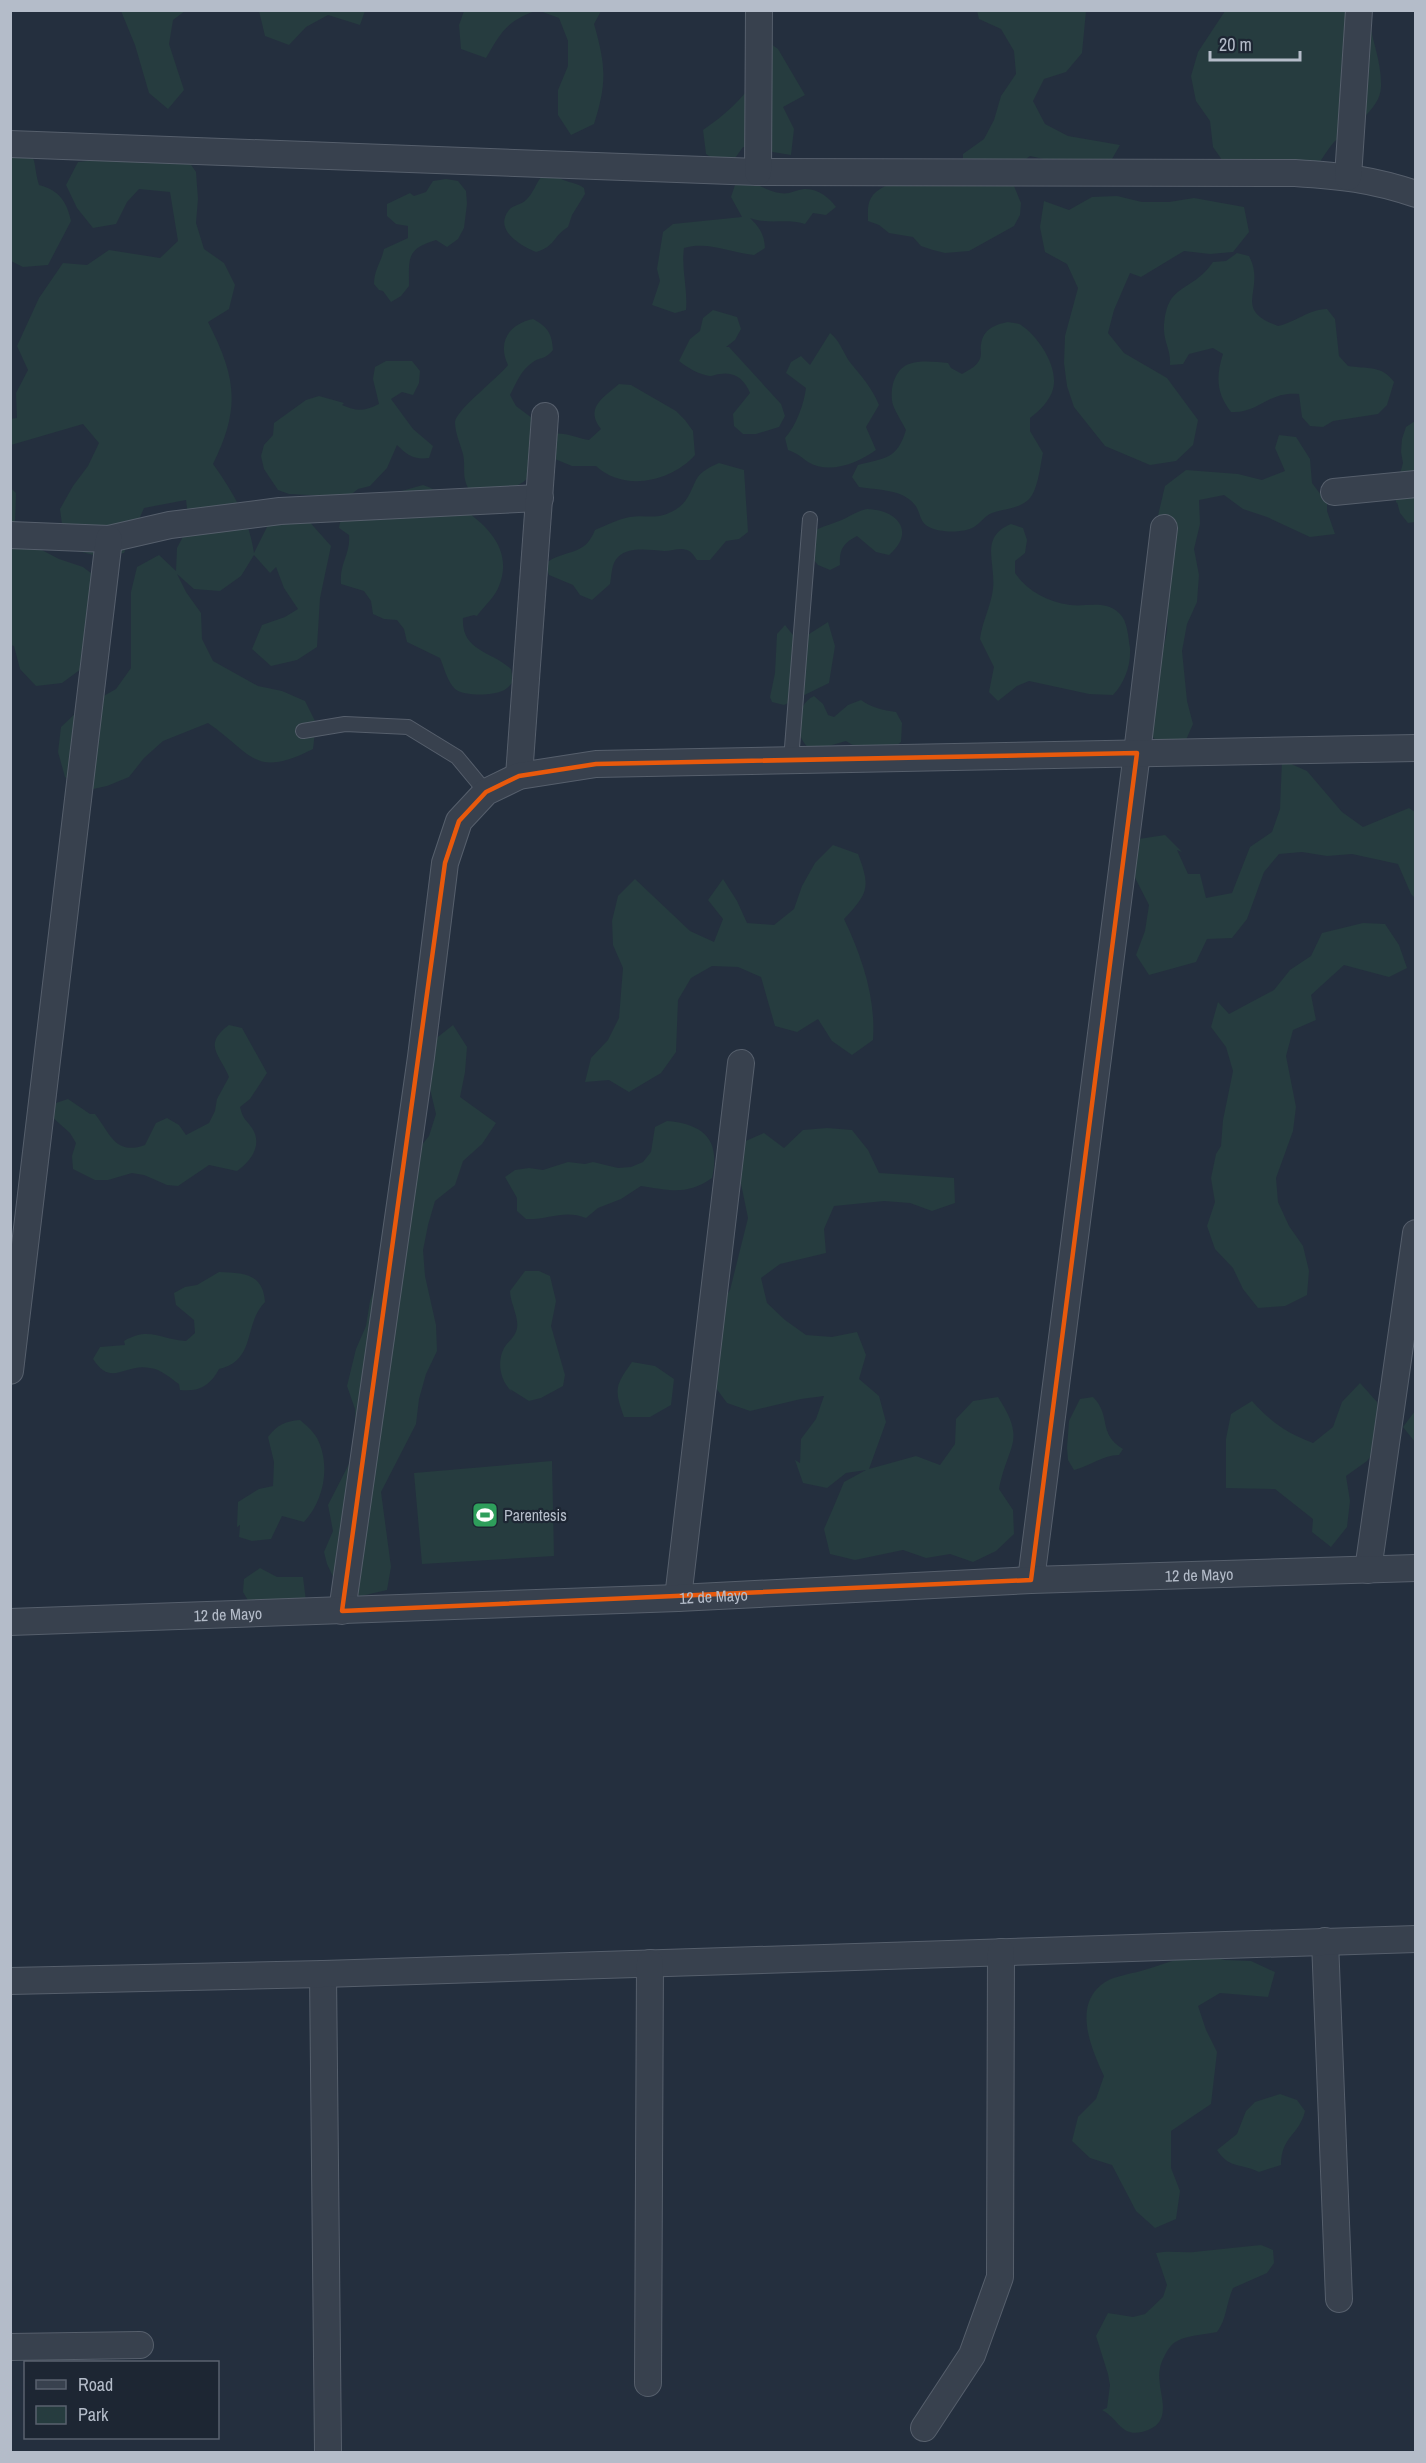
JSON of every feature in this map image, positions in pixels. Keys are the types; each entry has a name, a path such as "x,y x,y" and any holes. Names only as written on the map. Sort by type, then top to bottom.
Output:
{"street":[{"path":"758,172 759,10"},
{"path":"1348,177 1359,10"},
{"path":"10,144 758,172 1283,173 1348,177 1379,182 1416,194"},
{"path":"519,776 545,416"},
{"path":"1334,492 1416,484"},
{"path":"10,535 109,539 170,525 280,511 540,498"},
{"path":"1031,1580 1164,528"},
{"path":"10,1371 109,539"},
{"path":"342,1611 421,1057 445,863 459,821 486,792 519,776 596,764 1416,748"},
{"path":"678,1598 741,1063"},
{"path":"1368,1570 1416,1233"},
{"name":"12 de Mayo","path":"10,1622 678,1598 1031,1580 1416,1568"},
{"path":"10,1981 323,1974 1416,1939"},
{"path":"1324,1941 1339,2299"},
{"path":"924,2428 972,2355 1000,2277 1000,1952"},
{"path":"648,2382 650,1963"},
{"path":"323,1974 328,2452"},
{"path":"10,2347 140,2345"}],"lane":[{"path":"791,760 810,519"},
{"path":"303,731 345,724 408,727 457,758 486,792"}],"highlighted area":[{"path":"1137,753 1031,1580 342,1611 445,863 459,821 486,792 519,776 596,764"}],"green space":[{"path":"259,10 365,11 360,25 328,15 306,27 289,45 265,36"},
{"path":"464,10 535,11 517,19 505,29 486,58 461,49 459,25"},
{"path":"121,11 185,11 173,20 169,44 184,90 168,109 149,93 135,45"},
{"path":"540,11 601,11 594,24 603,63 603,85 598,110 594,124 571,135 558,115 558,90 568,66 568,41 559,18"},
{"path":"977,11 1086,11 1082,53 1066,72 1044,79 1033,101 1045,124 1068,136 1120,145 1108,166 1053,161 1030,156 1011,170 1011,179 1021,203 1020,215 1014,226 969,251 945,253 921,246 913,237 889,233 879,225 868,221 868,206 877,191 886,186 912,178 963,169 963,154 984,139 994,120 1001,96 1016,74 1014,51 1001,29 979,19"},
{"path":"1225,11 1371,11 1368,14 1369,23 1380,68 1379,96 1370,111 1334,142 1318,165 1227,167 1213,147 1210,121 1196,101 1191,76 1198,52"},
{"path":"757,34 778,49 805,95 783,107 794,129 791,155 743,147 728,168 706,154 703,130 732,107 757,78 745,55"},
{"path":"10,142 31,155 39,185 57,194 69,214 71,221 48,265 23,267 11,261"},
{"path":"181,150 196,172 198,199 196,223 204,249 224,263 235,285 229,309 208,322 225,359 231,392 228,425 213,464 239,506 254,553 273,515 298,509 331,546 320,598 317,647 297,660 271,666 252,649 262,625 285,617 298,609 284,588 276,567 270,573 254,555 241,576 220,591 194,589 177,574 201,613 202,639 213,661 258,686 282,691 305,701 316,723 313,749 293,758 266,762 245,753 208,723 163,741 144,758 129,777 107,786 84,791 65,777 58,752 61,727 79,710 116,689 131,668 131,592 137,567 159,555 176,571 177,548 189,525 186,500 144,508 124,553 101,557 78,551 63,532 60,509 88,466 99,443 83,424 11,445 10,419 17,418 16,393 28,370 17,346 39,298 63,263 87,265 109,250 160,258 178,241 170,192 139,189 127,202 116,224 93,228 77,208 66,185 78,162"},
{"path":"556,175 584,188 585,194 572,215 568,227 551,244 536,252 523,246 511,236 504,224 505,217 511,208 528,198 542,176"},
{"path":"446,179 458,181 466,191 464,228 458,239 447,247 436,240 414,251 409,268 409,286 401,296 391,302 374,284 375,275 384,249 408,238 408,226 396,224 387,216 387,204 410,193 414,196 426,192 433,181"},
{"path":"748,182 783,193 804,189 814,190 830,200 836,207 826,215 813,213 805,224 750,218 761,232 765,248 754,255 702,246 684,248 686,310 675,313 652,305 660,281 657,269 663,232 673,224 742,217 731,197 735,185"},
{"path":"1117,196 1142,202 1169,202 1194,198 1244,207 1249,232 1233,252 1210,254 1184,251 1141,277 1130,273 1114,310 1108,333 1124,353 1167,378 1198,420 1193,445 1176,461 1150,465 1105,446 1074,407 1067,386 1064,363 1065,336 1078,288 1067,264 1045,252 1040,227 1044,201 1069,210 1092,197"},
{"path":"1237,253 1249,256 1254,279 1252,305 1256,313 1264,320 1278,326 1327,309 1335,319 1339,356 1348,366 1379,370 1394,382 1387,405 1378,414 1333,421 1323,427 1310,426 1302,417 1299,394 1279,396 1249,410 1231,412 1222,398 1218,377 1223,354 1213,348 1189,354 1183,364 1170,365 1164,329 1169,303 1174,295 1196,280 1213,262 1226,261"},
{"path":"713,310 737,317 741,329 735,340 726,347 729,347 781,404 785,416 779,427 756,434 743,434 734,426 733,414 750,393 742,380 735,375 725,373 710,376 702,374 679,361 690,339 700,331 703,318"},
{"path":"533,319 548,331 553,350 525,369 510,395 516,406 536,421 536,452 533,469 529,477 515,486 496,490 469,490 465,480 463,454 455,422 462,410 508,365 504,349 507,335 517,325"},
{"path":"1008,322 1017,323 1028,330 1041,345 1053,372 1052,393 1044,405 1030,418 1030,431 1043,453 1040,472 1031,497 1019,506 989,514 970,529 945,531 926,525 915,505 904,496 889,491 859,487 852,477 858,465 882,459 894,452 906,430 894,408 892,399 892,387 896,375 909,364 923,362 948,363 951,368 962,374 980,359 982,340 987,331 994,326"},
{"path":"830,333 869,387 879,405 866,427 876,450 843,466 825,467 816,466 788,450 785,438 799,414 806,388 786,373 791,362 801,356 810,365"},
{"path":"386,361 412,361 420,371 419,383 413,395 402,392 391,399 413,429 433,446 429,458 411,456 397,445 387,468 370,486 358,489 348,497 289,494 278,490 264,469 261,456 264,445 273,435 274,423 306,400 319,396 344,403 342,405 357,410 379,404 373,379 375,367"},
{"path":"619,384 631,385 676,411 693,431 695,455 673,472 661,477 633,481 607,474 596,466 572,466 550,457 552,434 566,434 589,440 601,429 596,422 595,409 602,398"},
{"path":"1415,421 1415,522 1408,523 1396,503 1396,488 1403,463 1402,439 1406,427"},
{"path":"1279,435 1296,437 1310,459 1312,483 1327,503 1327,511 1335,534 1310,537 1267,517 1243,509 1224,495 1199,500 1200,524 1194,549 1199,575 1197,602 1187,624 1182,651 1187,701 1193,724 1182,749 1159,743 1140,725 1152,677 1162,655 1167,631 1168,606 1153,537 1165,486 1186,470 1238,474 1262,480 1285,471 1275,448"},
{"path":"719,463 744,470 748,532 739,539 726,541 710,560 697,560 684,549 628,551 618,557 614,563 610,584 592,600 580,595 573,585 549,575 545,564 552,559 580,549 591,539 595,530 626,518 657,516 675,510 686,500 700,474"},
{"path":"423,485 473,516 490,532 501,551 503,573 497,590 477,616 463,618 464,629 472,644 511,669 513,682 497,693 478,695 455,689 440,658 407,642 404,629 397,620 384,619 373,614 371,601 364,591 341,584 349,535 339,528 341,517 387,500 398,492"},
{"path":"10,487 16,493 11,544 36,547 59,559 83,567 104,583 97,631 84,642 81,669 62,683 36,686 20,669 14,646 11,645"},
{"path":"867,509 887,513 900,524 902,531 897,546 889,555 876,552 857,536 843,547 840,565 830,570 818,565 810,556 812,532"},
{"path":"1011,524 1023,528 1027,540 1025,553 1015,561 1015,573 1032,590 1054,601 1070,605 1108,607 1122,616 1128,634 1129,661 1124,679 1113,695 1089,694 1029,681 1017,686 998,701 989,692 994,667 980,639 993,589 992,543 1001,529"},
{"path":"828,622 835,646 829,683 784,705 772,702 770,697 775,673 777,634 785,625 793,635 806,636"},
{"path":"814,696 823,704 828,715 834,717 848,705 861,700 869,705 896,712 902,723 901,742 896,746 856,747 846,741 810,749 801,736 798,721 803,706"},
{"path":"1282,760 1307,771 1342,812 1363,827 1409,808 1415,812 1415,898 1398,864 1352,854 1327,856 1302,852 1279,854 1264,872 1247,919 1232,938 1207,939 1196,962 1149,975 1136,955 1145,931 1149,905 1127,862 1139,839 1165,835 1182,852 1177,850 1188,874 1200,874 1206,898 1232,893 1250,847 1272,832 1280,809"},
{"path":"833,845 858,854 865,875 865,890 858,903 844,919 857,948 870,993 873,1040 852,1055 832,1041 818,1019 797,1032 775,1026 761,977 738,967 712,966 691,978 678,1000 676,1052 661,1073 629,1092 609,1080 585,1082 591,1058 608,1040 619,1018 623,968 613,945 612,921 618,896 635,879 690,931 714,942 723,919 708,900 723,879 747,923 774,925 794,909 802,886 815,863"},
{"path":"1363,923 1385,924 1399,945 1407,968 1389,977 1344,965 1311,995 1316,1020 1293,1030 1286,1056 1296,1107 1293,1131 1276,1178 1278,1202 1289,1226 1303,1246 1309,1271 1307,1295 1285,1306 1258,1308 1243,1289 1233,1268 1215,1249 1207,1226 1215,1202 1211,1178 1216,1154 1221,1146 1223,1120 1233,1071 1226,1047 1211,1027 1218,1002 1229,1014 1274,990 1290,970 1311,956 1322,933"},
{"path":"229,1025 242,1028 267,1073 250,1099 240,1107 256,1140 254,1152 242,1167 237,1171 209,1165 178,1186 167,1185 144,1175 132,1173 108,1180 95,1180 73,1169 72,1156 76,1143 70,1133 51,1116 56,1103 68,1099 90,1114 95,1114 114,1141 127,1147 135,1148 145,1145 156,1123 167,1118 179,1125 186,1135 209,1123 215,1111 217,1099 229,1077 218,1056 215,1044 216,1038"},
{"path":"453,1025 467,1047 460,1097 496,1123 482,1144 463,1161 455,1185 435,1201 428,1225 423,1250 425,1276 436,1325 437,1351 426,1374 419,1399 416,1424 381,1492 391,1567 387,1590 361,1596 338,1587 324,1552 333,1531 328,1505 351,1460 356,1435 355,1409 347,1386 413,1156 429,1136 436,1114 430,1089 428,1063 434,1040"},
{"path":"667,1121 690,1126 706,1136 714,1153 712,1178 703,1184 677,1190 641,1186 621,1199 598,1208 586,1218 571,1214 526,1219 517,1211 517,1198 505,1177 515,1170 529,1168 543,1170 568,1162 585,1164 593,1162 618,1168 631,1167 643,1162 651,1152 655,1127"},
{"path":"827,1128 852,1130 868,1150 879,1173 954,1178 955,1203 932,1211 910,1203 884,1201 834,1206 824,1229 826,1253 780,1264 761,1278 767,1303 806,1335 832,1337 857,1332 866,1355 859,1379 879,1396 886,1422 869,1469 916,1456 940,1465 955,1444 956,1419 973,1401 998,1397 1012,1424 1013,1443 999,1489 1013,1510 1014,1534 996,1551 973,1562 950,1554 926,1558 903,1550 855,1560 830,1554 824,1529 844,1482 866,1470 846,1473 827,1488 803,1483 795,1460 800,1463 801,1439 816,1419 824,1396 750,1411 727,1403 713,1384 720,1349 720,1332 716,1312 730,1290 748,1218 738,1169 741,1143 764,1133 784,1148 803,1130"},
{"path":"525,1271 539,1271 550,1276 556,1301 551,1326 565,1375 563,1386 541,1398 529,1401 509,1389 505,1384 500,1366 504,1348 517,1328 510,1291"},
{"path":"219,1272 250,1276 260,1285 265,1302 258,1311 239,1358 219,1369 208,1384 198,1389 180,1390 179,1384 158,1370 141,1367 113,1373 106,1372 93,1359 100,1347 125,1345 124,1341 141,1335 148,1334 186,1341 195,1333 194,1320 176,1305 174,1293 185,1287 197,1285"},
{"path":"632,1362 655,1366 674,1379 671,1405 650,1417 624,1417 618,1388"},
{"path":"1360,1383 1377,1402 1382,1442 1367,1461 1346,1476 1350,1501 1347,1527 1331,1547 1312,1532 1313,1519 1275,1489 1226,1488 1226,1439 1231,1414 1252,1401 1279,1426 1313,1443 1333,1427 1342,1402"},
{"path":"1093,1397 1102,1411 1110,1437 1123,1449 1119,1455 1107,1457 1074,1470 1068,1460 1069,1421 1080,1399"},
{"path":"1415,1411 1415,1442 1403,1427"},
{"path":"300,1420 317,1438 324,1460 321,1493 316,1504 304,1522 282,1516 271,1539 252,1541 239,1537 238,1502 259,1489 273,1486 274,1462 268,1437 282,1424"},
{"name":"Parentesis","path":"552,1461 554,1556 422,1564 414,1473"},
{"path":"260,1568 277,1577 303,1577 306,1601 249,1602 243,1592 244,1579"},
{"path":"1199,1954 1225,1960 1251,1961 1275,1972 1268,1997 1220,1993 1198,2006 1217,2052 1211,2104 1171,2131 1171,2168 1180,2191 1176,2219 1155,2228 1136,2211 1112,2165 1090,2158 1072,2141 1078,2117 1096,2099 1104,2076 1090,2042 1086,2017 1093,1994 1109,1980"},
{"path":"1280,2094 1297,2100 1305,2111 1299,2126 1284,2148 1281,2165 1259,2172 1226,2160 1217,2150 1237,2134 1246,2111 1255,2102"},
{"path":"1261,2245 1273,2250 1274,2263 1267,2273 1233,2288 1223,2322 1217,2332 1179,2340 1167,2352 1159,2376 1163,2403 1161,2419 1148,2430 1137,2433 1123,2429 1102,2410 1107,2408 1110,2385 1096,2336 1108,2313 1133,2317 1145,2314 1163,2297 1167,2285 1156,2253 1194,2252"}],"place":[{"name":"Parentesis","path":"485,1515"}]}
